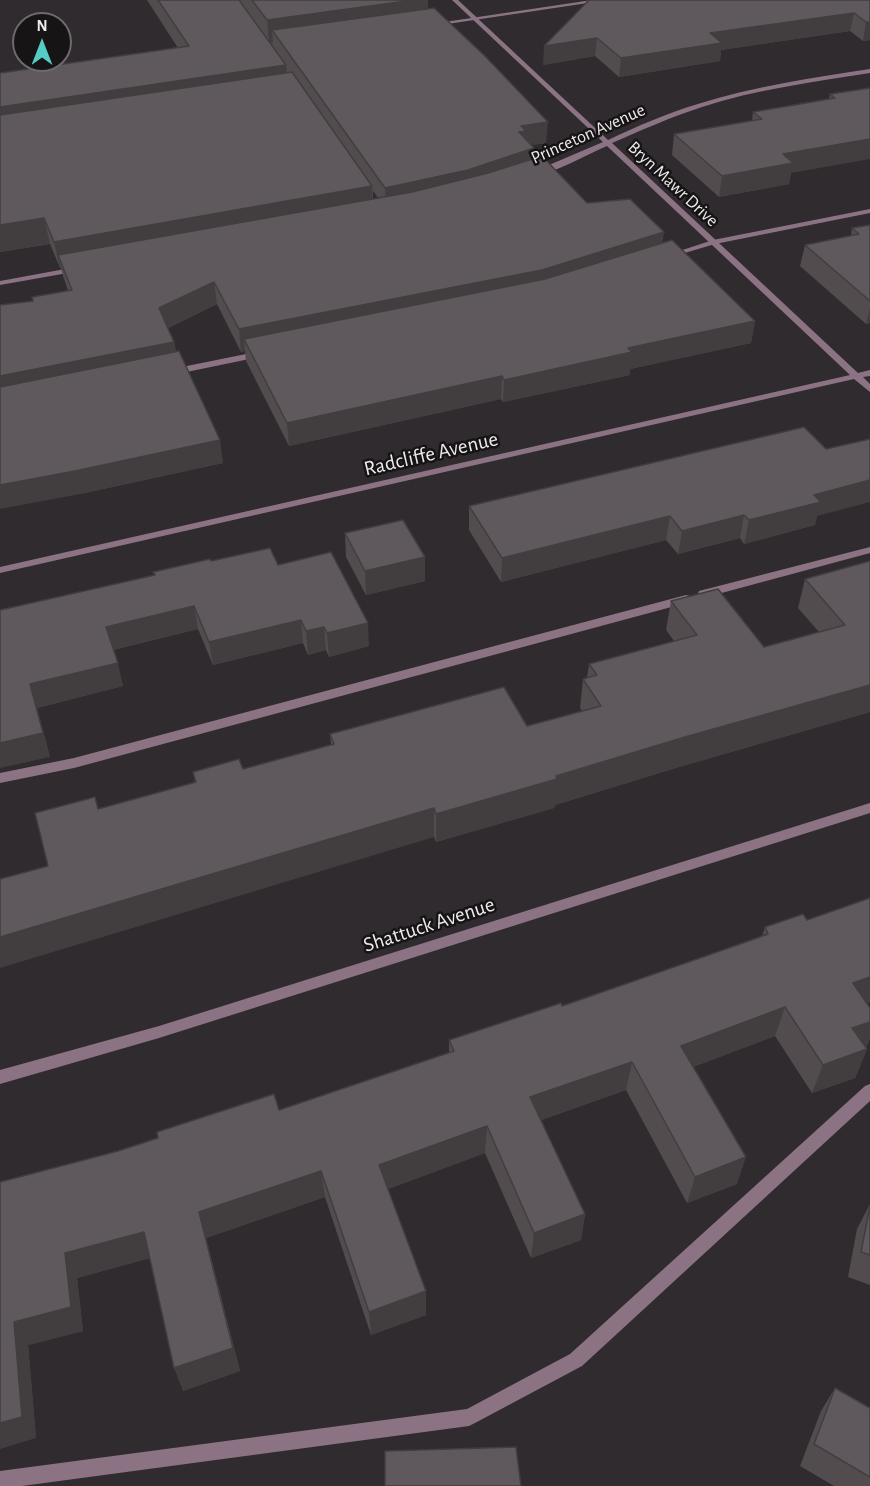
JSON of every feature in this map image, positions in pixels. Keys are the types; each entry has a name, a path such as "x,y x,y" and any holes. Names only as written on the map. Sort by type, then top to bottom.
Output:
{"street":[{"name":"Bryn Mawr Drive","path":"455,0 870,389"},
{"path":"429,25 605,0"},
{"name":"Princeton Avenue","path":"534,175 654,122 723,98 802,81 870,71"},
{"path":"656,260 713,242 870,211"},
{"path":"0,283 81,268"},
{"path":"156,375 273,351"},
{"name":"Radcliffe Avenue","path":"0,570 870,373"},
{"path":"0,778 74,763 870,550"},
{"name":"Shattuck Avenue","path":"0,1077 159,1032 870,808"},
{"path":"0,1480 469,1417 576,1360 870,1091"}],"building":[{"path":"158,0 239,0 286,65 0,107 0,73 72,72 72,63 189,46"},
{"path":"252,0 414,0 267,20"},
{"path":"589,0 870,0 870,22 866,22 854,13 710,33 722,43 621,58 597,38 544,46"},
{"path":"434,8 485,56 548,122 521,126 526,131 519,132 534,148 468,170 385,188 272,30"},
{"path":"292,72 372,186 54,242 44,218 0,225 0,115"},
{"path":"870,88 870,139 783,154 793,163 722,176 674,134 762,119 753,112 835,98 830,94"},
{"path":"542,156 587,203 630,199 664,232 542,270 239,329 214,282 159,308 174,342 0,376 0,305 33,301 32,297 72,290 58,255 412,192 488,173"},
{"path":"870,225 870,301 805,245 859,234 852,228"},
{"path":"672,240 755,321 628,348 632,352 504,380 502,376 287,423 244,339 545,279"},
{"path":"179,351 220,440 0,485 0,387"},
{"path":"804,427 826,449 870,439 870,480 814,495 821,502 749,520 744,515 682,531 670,516 502,558 469,506"},
{"path":"403,520 425,557 365,571 345,533"},
{"path":"270,548 278,565 331,552 368,623 327,633 324,627 306,631 301,620 209,642 194,606 106,627 118,663 30,684 43,733 0,743 0,610 155,575 153,572"},
{"path":"870,561 870,685 685,737 556,776 557,779 436,814 434,808 0,937 0,879 48,866 35,813 95,797 98,809 196,782 193,772 239,759 243,769 334,744 330,734 504,687 527,726 601,706 583,679 597,675 589,664 697,635 671,601 718,589 764,647 845,625 805,579"},
{"path":"870,898 870,977 853,983 870,1008 870,1022 852,1028 867,1049 823,1065 785,1007 681,1046 746,1157 695,1177 632,1062 530,1097 585,1214 534,1233 487,1126 379,1165 426,1291 369,1312 321,1171 199,1212 233,1348 174,1368 144,1232 65,1253 71,1307 14,1322 22,1417 0,1423 0,1182 118,1151 158,1138 157,1132 274,1094 279,1110 454,1051 449,1040 561,1003 562,1006 743,943 768,934 765,927 803,914 807,920"},
{"path":"870,1206 870,1255 861,1252"},
{"path":"835,1388 870,1408 870,1477 814,1444"},
{"path":"516,1447 521,1486 385,1486 385,1451"}]}
